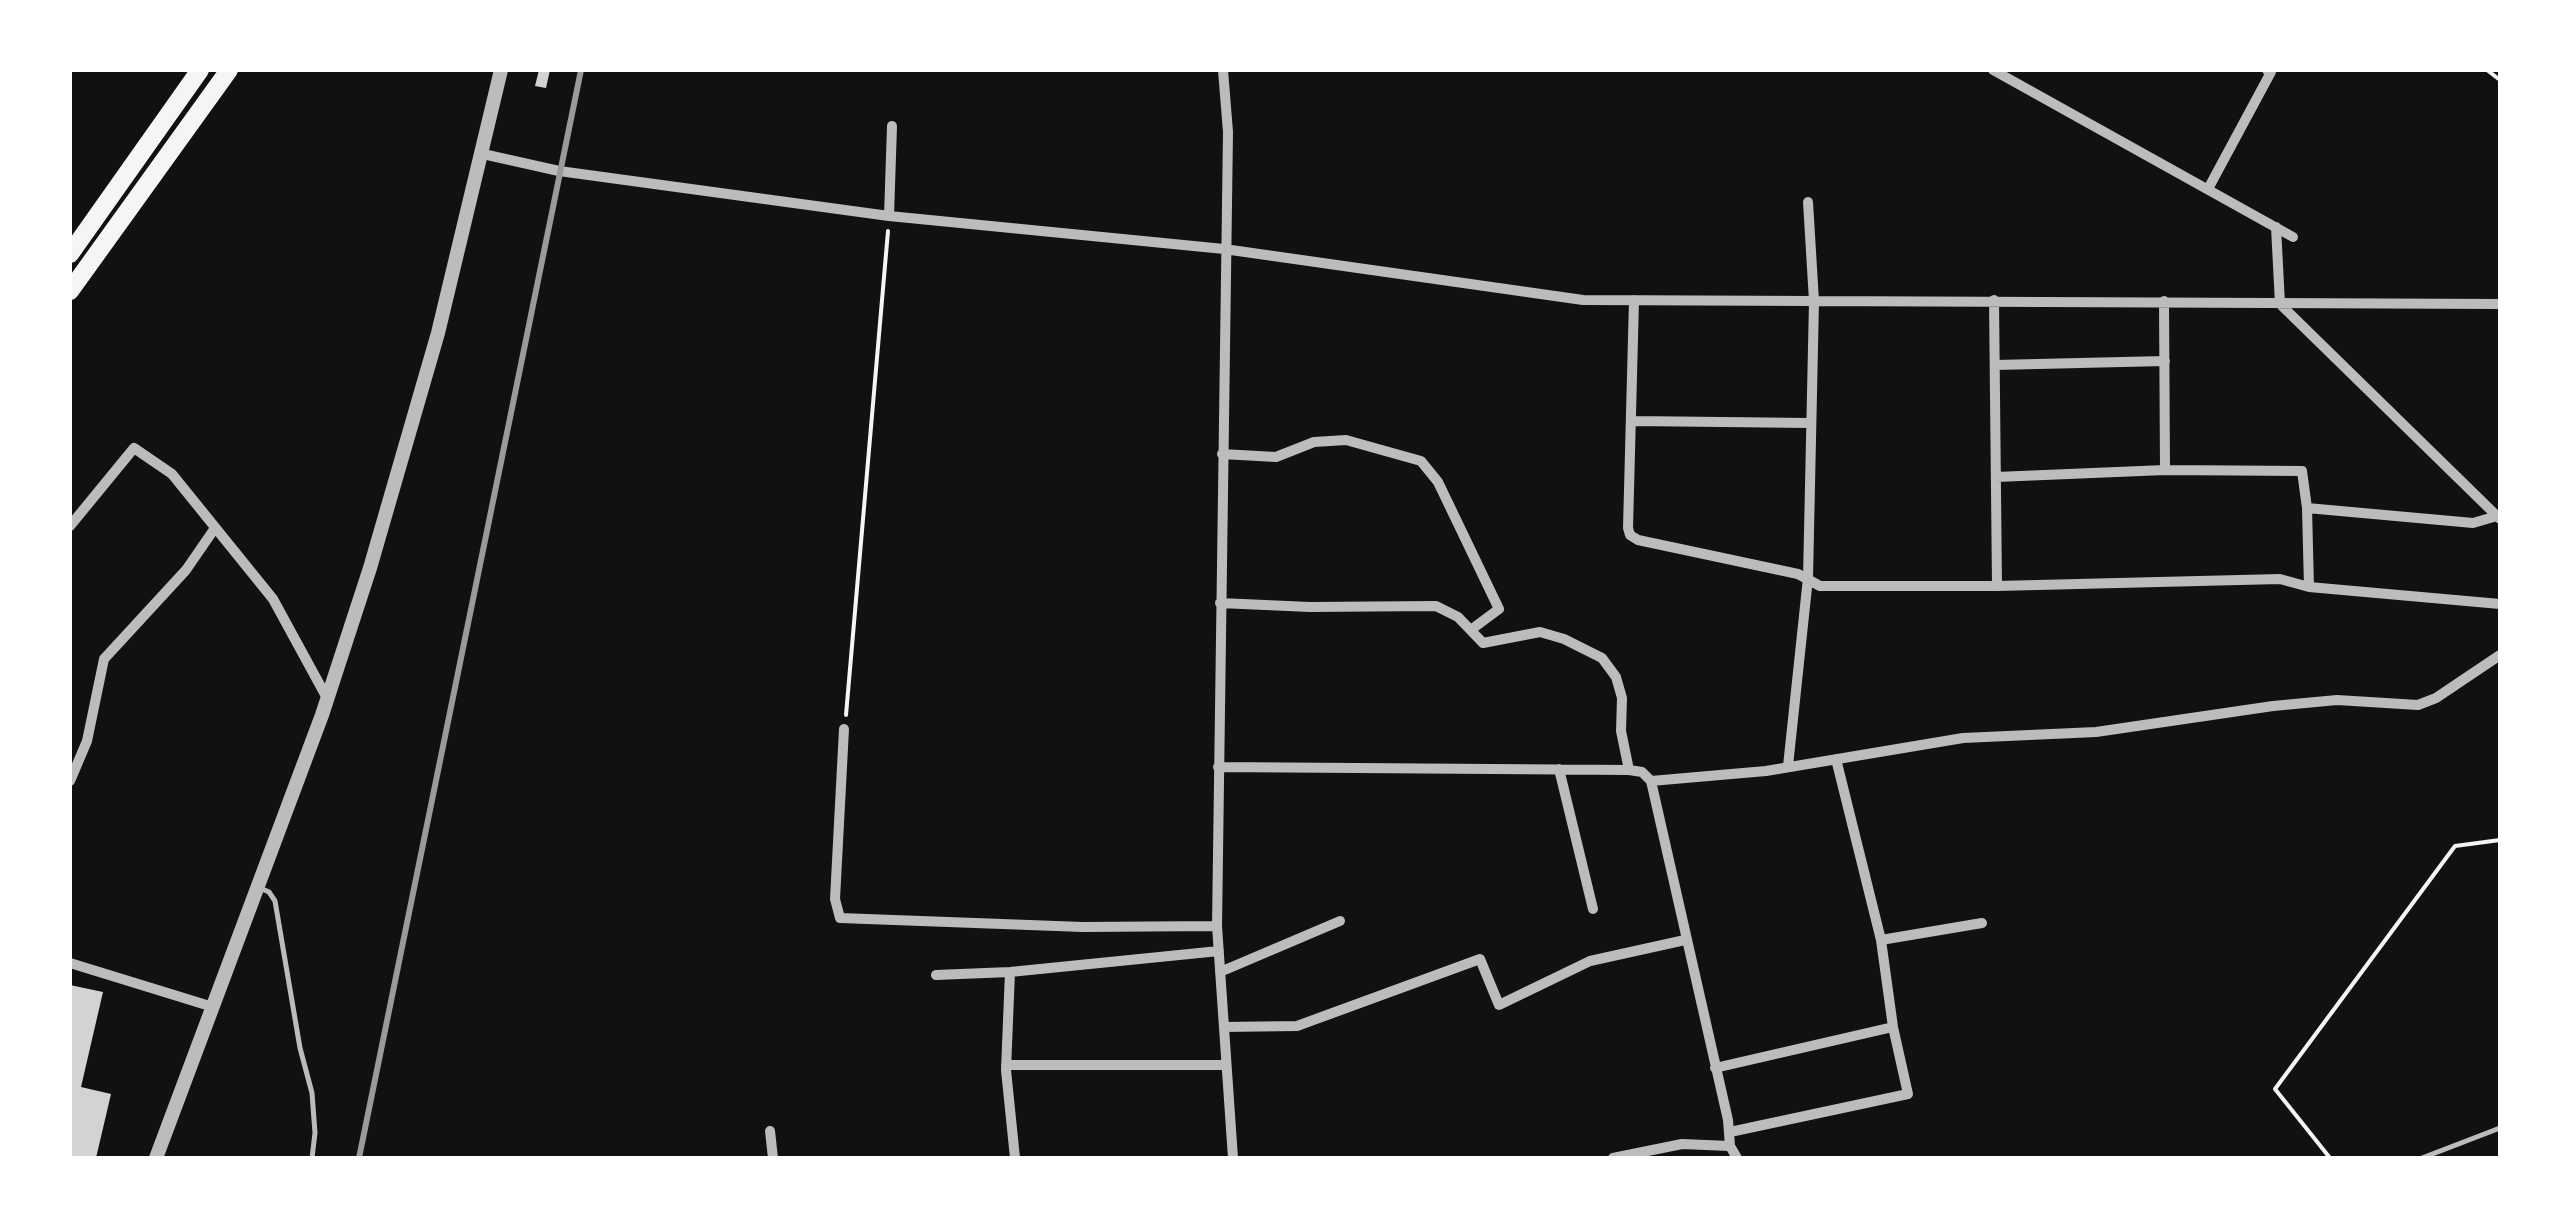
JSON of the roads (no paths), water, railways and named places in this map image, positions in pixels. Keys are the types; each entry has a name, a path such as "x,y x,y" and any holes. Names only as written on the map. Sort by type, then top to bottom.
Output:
{"highway":[{"path":"70,254 200,70"},
{"path":"70,292 228,70"}],"street":[{"path":"156,1158 327,698 438,333 501,70"},
{"path":"1223,70 1228,132 1217,926 1233,1158"},
{"path":"2208,189 2271,72 2268,70"},
{"path":"2001,72 2293,237"},
{"path":"889,216 892,126"},
{"path":"483,154 559,171 889,216 1224,250 1565,298 2500,304"},
{"path":"1788,766 1808,578 1814,301 1808,202"},
{"path":"2276,228 2280,304 2498,518"},
{"path":"1634,300 1628,528 1630,536 1638,540 1808,578 1820,586 2280,579 2308,587 2500,604"},
{"path":"1994,300 1997,586"},
{"path":"2164,301 2166,470"},
{"path":"1994,365 2165,361"},
{"path":"1633,420 1810,423"},
{"path":"1222,454 1276,457 1314,442 1346,440 1421,461 1438,482 1499,609 1472,630"},
{"path":"70,526 134,448 172,474 273,599 327,698"},
{"path":"1996,477 2166,470 2302,471 2307,508 2308,587"},
{"path":"2307,508 2473,524 2498,518"},
{"path":"70,781 87,742 104,659 186,570 215,528"},
{"path":"1220,603 1436,606 1458,617 1483,643 1540,632 1564,639 1602,658 1616,678 1622,698 1621,730 1629,770"},
{"path":"1652,781 1766,771 1962,738 2096,732 2321,702 2418,705 2436,698 2500,655"},
{"path":"844,730 835,899 840,918 1217,926"},
{"path":"1730,1132 1908,1094 1893,1027 1881,940 1836,759"},
{"path":"1218,767 1642,772 1652,781 1730,1146 1737,1158"},
{"path":"1559,769 1592,909"},
{"path":"1220,972 1340,922"},
{"path":"1881,940 1982,923"},
{"path":"1224,1027 1297,1026 1480,958 1499,1005 1590,961 1685,940"},
{"path":"936,976 1219,951"},
{"path":"70,963 213,1007"},
{"path":"1010,972 1006,1065 1014,1158"},
{"path":"1714,1068 1893,1027"},
{"path":"1006,1065 1226,1064"},
{"path":"770,1131 774,1158"},
{"path":"1613,1158 1682,1144 1730,1146"}],"lane":[{"path":"257,886 269,892 275,901 300,1048 312,1093 316,1133 312,1158"},
{"path":"2422,1158 2500,1128"}],"railway":[{"path":"359,1158 581,70"}]}
